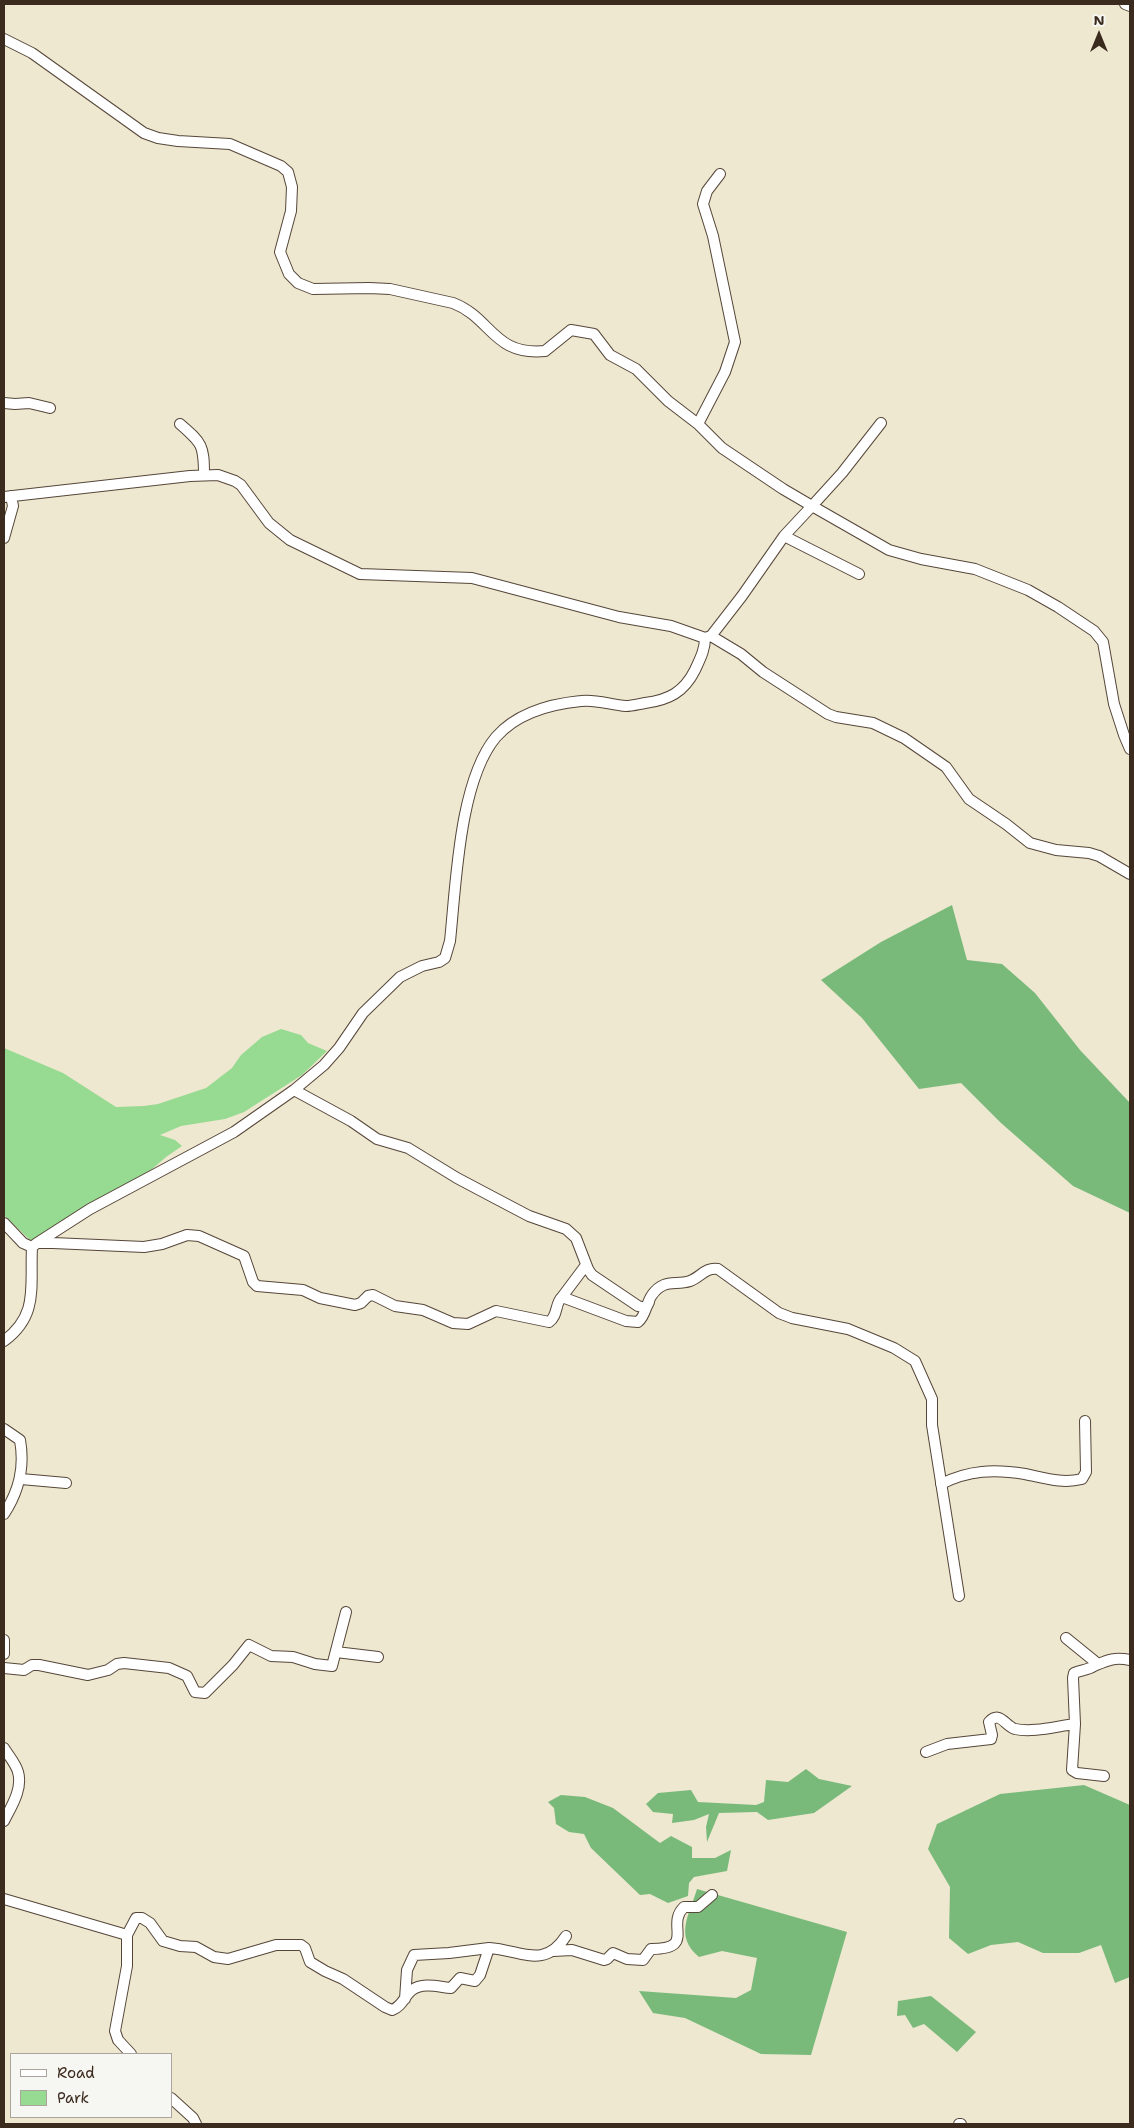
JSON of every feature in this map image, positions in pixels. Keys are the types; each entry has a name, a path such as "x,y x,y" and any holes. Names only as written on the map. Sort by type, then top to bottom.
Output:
{"street":[{"path":"1126,4 1130,6"},
{"path":"4,39 32,53 144,132 158,138 178,141 230,144 281,166 288,172 292,187 290,218 280,252 289,274 298,282 312,289 390,289 453,302 463,306 506,345 518,350 544,351 567,332 577,330 590,332 598,337 610,355 636,369 668,401 698,424 722,448 782,489 889,550 921,559 975,569 1028,590 1058,607 1094,631 1103,642 1114,704 1130,749"},
{"path":"698,424 722,379 735,342 713,236 704,210 706,194 720,174"},
{"path":"4,403 34,403 50,408"},
{"path":"35,1245 90,1209 234,1132 294,1090 324,1065 348,1037 363,1013 400,977 416,968 439,962 445,958 450,941 463,823 470,792 482,760 495,738 518,718 530,712 564,703 583,700 626,706 672,697 691,678 704,652 708,637 742,596 784,536 842,473 881,423"},
{"path":"180,424 197,439 202,447 204,475"},
{"path":"4,538 13,506 8,497 218,475 241,485 269,523 290,540 360,574 472,578 619,617 671,626 708,637 741,654 764,672 828,714 873,723 904,738 946,767 969,799 1030,843 1056,850 1089,853 1099,856 1130,874"},
{"path":"784,536 859,574"},
{"path":"294,1090 351,1121 377,1139 408,1148 457,1178 529,1216 566,1229 576,1238 586,1265 592,1275 638,1306 646,1308 652,1295 666,1282 689,1281 707,1269 718,1269 779,1313 792,1318 848,1329 894,1348 915,1361 932,1399 931,1417 959,1596"},
{"path":"4,1223 23,1243 35,1245 144,1247 162,1244 182,1236 199,1236 244,1256 253,1282 257,1286 303,1290 320,1298 355,1305 372,1295 395,1306 423,1310 454,1323 468,1324 496,1311 549,1322 554,1318 559,1299 586,1265"},
{"path":"4,1342 17,1331 30,1308 35,1245"},
{"path":"562,1296 634,1323 642,1320 652,1295"},
{"path":"941,1484 969,1473 981,1471 1011,1472 1045,1480 1082,1479 1086,1472 1085,1421"},
{"path":"4,1429 20,1440 23,1452 21,1478 14,1497 4,1514"},
{"path":"21,1478 66,1483"},
{"path":"4,1668 24,1670 32,1665 39,1665 84,1675 93,1675 121,1664 138,1664 152,1668 169,1668 185,1675 189,1679 194,1691 202,1693 207,1691 233,1665 248,1645 252,1645 272,1656 293,1657 330,1667 334,1665 346,1612"},
{"path":"1066,1638 1098,1664"},
{"path":"4,1640 4,1654"},
{"path":"336,1652 378,1657"},
{"path":"1104,1776 1077,1773 1072,1770 1075,1724 1073,1678 1074,1674 1114,1658 1130,1660"},
{"path":"926,1752 947,1744 991,1739 989,1722 998,1718 1003,1719 1011,1727 1024,1730 1075,1724"},
{"path":"4,1748 18,1772 19,1784 15,1799 4,1821"},
{"path":"553,1951 572,1950 604,1960 607,1960 613,1953 628,1959 644,1960 651,1949 671,1947 675,1944 679,1911 684,1907 698,1906 705,1903 712,1895"},
{"path":"4,1899 127,1935"},
{"path":"130,2053 118,2040 115,2031 127,1966 127,1935 136,1918 142,1918 150,1923 164,1941 196,1948 214,1957 228,1959 276,1945 301,1946 305,1948 310,1962 343,1979 385,2007 395,2009 412,1990 439,1986 451,1988 460,1978 475,1981 480,1975 489,1948"},
{"path":"405,1999 407,1970 414,1955 449,1954 489,1948 540,1957 553,1951 566,1936"},
{"path":"172,2099 193,2118 196,2124"}],"green space":[{"path":"952,905 967,960 1002,964 1035,993 1080,1050 1130,1103 1130,1213 1073,1186 1001,1123 961,1083 919,1089 862,1018 821,980 881,942"},
{"path":"281,1029 301,1035 308,1043 327,1051 302,1075 244,1112 225,1119 181,1126 160,1135 175,1140 182,1146 144,1176 32,1242 4,1215 4,1048 63,1073 116,1107 144,1106 158,1104 206,1088 232,1068 241,1055 262,1037"},
{"path":"806,1769 819,1779 852,1786 814,1813 768,1820 757,1812 719,1813 707,1842 706,1827 709,1814 694,1820 672,1823 673,1814 653,1812 646,1804 658,1793 691,1790 698,1802 756,1805 764,1802 766,1780 788,1782"},
{"path":"1084,1785 1130,1805 1130,1977 1115,1983 1101,1945 1079,1953 1043,1953 1018,1942 991,1945 968,1954 949,1938 950,1887 928,1849 937,1824 1000,1794"},
{"path":"561,1795 585,1797 613,1808 660,1843 671,1836 692,1847 692,1858 715,1858 731,1850 727,1871 694,1877 689,1883 688,1896 668,1903 650,1894 640,1895 591,1848 584,1834 569,1832 556,1824 554,1808 548,1802"},
{"path":"697,1889 847,1932 811,2055 761,2054 685,2018 653,2013 639,1991 736,1998 751,1990 757,1958 722,1951 699,1957 691,1949 685,1933"},
{"path":"931,1996 976,2032 957,2052 924,2024 913,2028 905,2015 897,2016 898,2001"}]}
